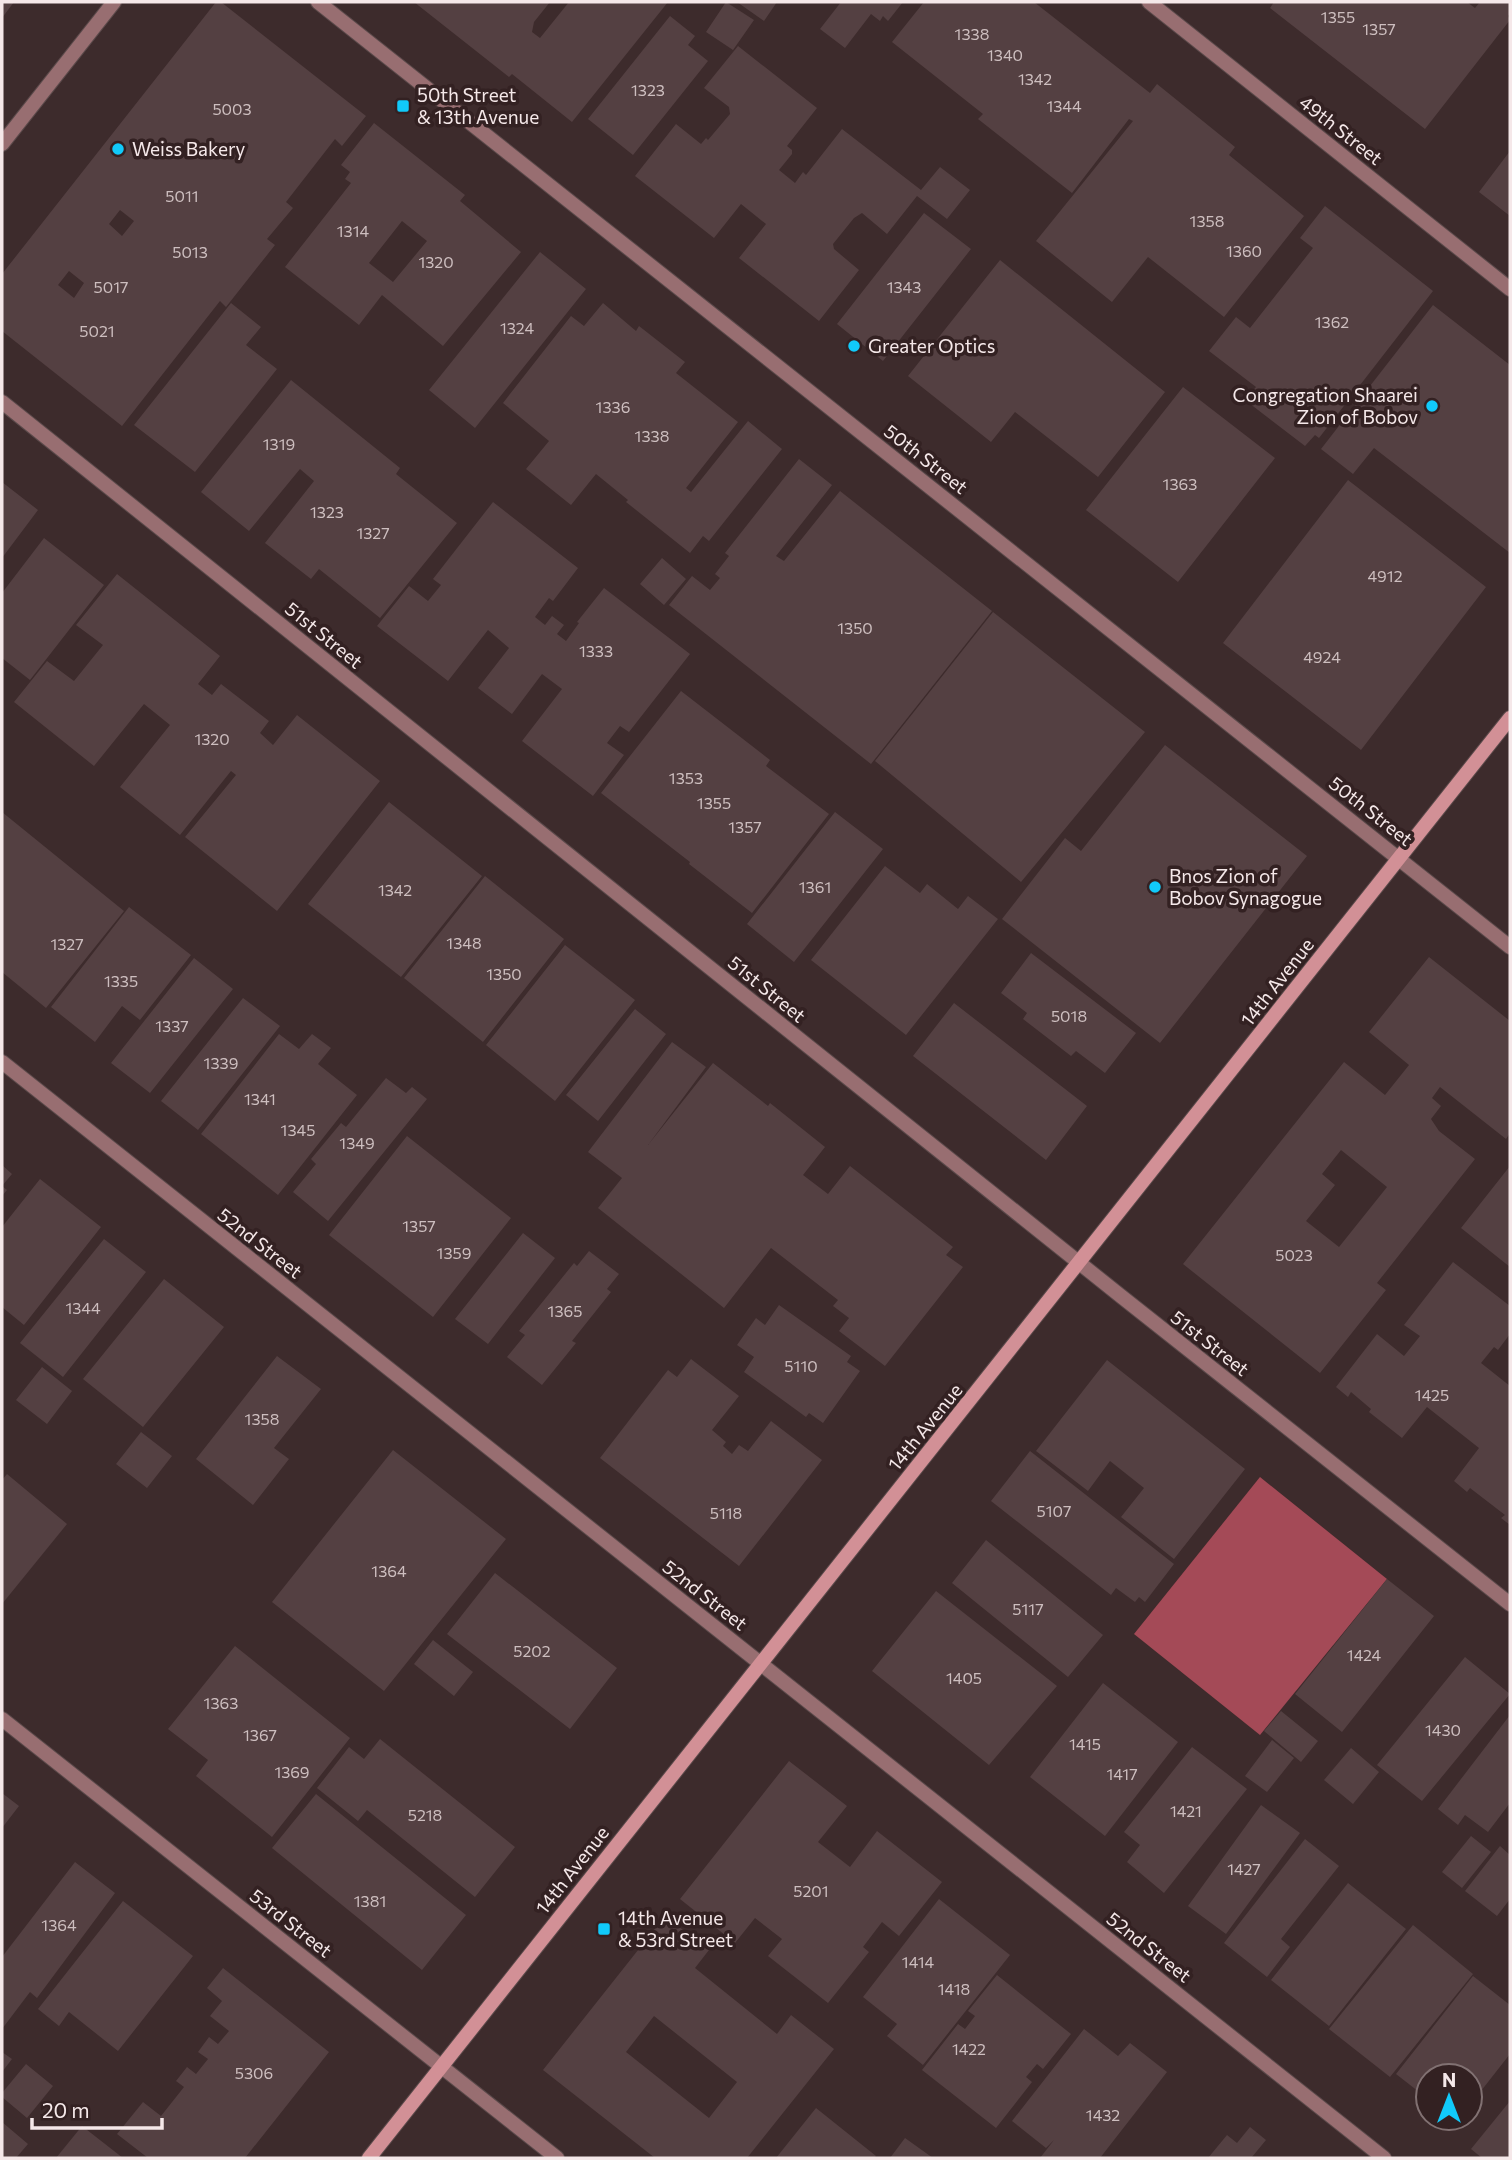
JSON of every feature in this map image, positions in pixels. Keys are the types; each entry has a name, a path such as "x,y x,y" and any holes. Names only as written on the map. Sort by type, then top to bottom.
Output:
{"main road":[{"name":"14th Avenue","path":"369,2158 1510,718"}],"street":[{"path":"2,144 114,2"},
{"name":"50th Street","path":"318,2 1510,947"},
{"name":"49th Street","path":"1149,2 1510,289"},
{"name":"51st Street","path":"2,402 1510,1604"},
{"name":"52nd Street","path":"2,1062 1384,2158"},
{"name":"53rd Street","path":"2,1719 557,2158"}],"shaded area":[{"path":"1260,1477 1387,1579 1260,1735 1134,1634"}],"building":[{"path":"2,2 14,2 2,18"},
{"path":"216,2 221,2 366,116 342,146 335,139 286,202 293,208 267,239 275,245 226,307 220,301 122,426 2,331 2,274","holes":["120,210 134,221 122,236 109,224","69,271 84,283 74,298 58,285"]},
{"path":"414,2 550,2 534,22 532,32 540,38 569,2 668,2 572,122 512,74 509,77"},
{"path":"726,2 754,20 733,50 706,32"},
{"path":"737,2 777,2 764,21"},
{"path":"841,2 903,2 888,21 883,16 880,21 871,14 845,48 820,29"},
{"path":"924,2 1034,2 1150,93 1157,84 1235,147 1229,155 1304,216 1224,317 1148,257 1112,302 1036,241 1133,121 1129,119 1072,193 978,119 983,114 892,42"},
{"path":"1274,2 1467,2 1475,8 1480,2 1510,2 1510,20 1425,129 1270,8"},
{"path":"670,16 695,36 688,45 708,61 633,155 588,119"},
{"path":"738,46 817,108 787,146 792,150 792,154 779,170 795,183 803,172 806,175 842,129 921,190 940,167 970,190 947,219 917,196 887,234 862,213 854,218 833,244 834,249 859,270 819,321 739,258 766,224 741,204 714,238 635,176 676,124 701,144 706,138 708,140 730,114 729,107 704,88"},
{"path":"374,123 465,195 460,201 521,252 443,346 382,295 359,325 285,267 351,183 345,179 350,172 341,165","holes":["402,221 427,241 393,282 369,263"]},
{"path":"1510,151 1510,216 1479,192"},
{"path":"1325,206 1433,291 1319,438 1315,435 1305,446 1245,400 1256,387 1209,351 1236,317 1250,328 1313,248 1300,238"},
{"path":"924,213 971,249 883,361 837,324"},
{"path":"540,252 586,289 475,428 429,390"},
{"path":"1000,260 1165,392 1098,477 1015,412 991,442 908,376"},
{"path":"231,303 261,327 246,345 277,369 195,472 134,425"},
{"path":"603,303 636,331 639,326 685,362 676,373 738,422 686,488 691,492 748,421 782,449 709,541 703,536 690,553 626,502 628,500 596,474 571,505 526,469 549,441 503,403 571,316 584,326"},
{"name":"Congregation Shaarei Zion of Bobov","path":"1433,305 1510,365 1510,553 1374,448 1353,474 1321,449"},
{"path":"291,380 400,468 396,474 457,523 380,618 319,569 311,579 265,543 314,481 300,469 249,531 201,492"},
{"path":"1183,387 1275,458 1178,582 1086,510"},
{"path":"799,459 832,485 776,556 784,561 840,491 992,611 871,764 669,605 692,576 710,590 720,578 715,574 729,556 725,553"},
{"path":"1348,480 1486,587 1361,750 1223,643"},
{"path":"2,482 38,510 2,558"},
{"path":"493,502 578,568 553,601 549,598 535,617 545,625 552,616 564,625 557,634 566,641 579,623 577,622 604,588 690,654 629,732 620,726 607,743 624,755 593,796 522,741 562,689 542,674 512,714 478,688 509,648 488,630 448,681 377,626 409,586 428,601 441,585 433,579"},
{"path":"44,538 104,585 30,680 2,658 2,593"},
{"path":"662,558 686,579 664,605 640,584"},
{"path":"117,574 220,656 198,684 212,695 221,684 269,721 260,733 273,745 297,715 380,781 277,911 185,837 236,775 231,771 180,835 120,787 170,725 144,704 94,766 14,702 47,661 74,681 103,645 76,625"},
{"path":"993,612 1145,732 1021,882 875,761"},
{"path":"681,691 770,760 766,766 829,814 752,913 601,793"},
{"name":"Bnos Zion of Bobov Synagogue","path":"1165,745 1307,856 1160,1043 1002,919 1065,838 1081,851"},
{"path":"389,802 482,876 401,977 308,904"},
{"path":"2,812 124,911 46,1008 2,972"},
{"path":"835,812 883,849 794,962 747,924"},
{"path":"885,866 920,893 927,884 958,909 968,896 998,919 906,1035 811,960"},
{"path":"485,876 564,939 483,1042 404,978"},
{"path":"129,907 191,955 140,1020 122,1006 95,1042 51,1007"},
{"path":"565,945 635,1000 555,1101 486,1045"},
{"path":"1031,953 1136,1033 1105,1073 1076,1051 1071,1056 1023,1019 1027,1013 1001,993"},
{"path":"1429,957 1510,1021 1510,1133 1506,1139 1440,1087 1432,1098 1441,1106 1431,1119 1439,1131 1475,1159 1377,1283 1386,1290 1320,1373 1183,1264 1344,1062 1385,1095 1409,1065 1369,1032","holes":["1341,1150 1387,1187 1339,1247 1306,1221 1335,1185 1322,1174"]},
{"path":"194,958 233,989 150,1093 111,1063"},
{"path":"243,998 280,1026 198,1130 161,1101"},
{"path":"954,1003 1087,1106 1046,1160 913,1056"},
{"path":"635,1009 666,1034 598,1121 566,1095"},
{"path":"279,1034 299,1049 312,1034 331,1048 318,1064 357,1095 278,1195 201,1134"},
{"path":"672,1042 706,1067 648,1145 713,1063 768,1106 770,1103 825,1147 803,1175 828,1194 850,1166 953,1247 946,1255 963,1267 885,1366 839,1331 849,1318 833,1306 838,1300 771,1248 724,1308 598,1208 622,1178 588,1152"},
{"path":"386,1078 406,1093 412,1087 427,1099 328,1221 293,1192 316,1164 311,1159 341,1123 346,1127"},
{"path":"407,1136 511,1218 433,1317 329,1235"},
{"path":"2,1165 12,1174 2,1186"},
{"path":"1510,1166 1510,1267 1461,1228"},
{"path":"40,1179 101,1227 24,1325 2,1307 2,1227"},
{"path":"523,1233 555,1258 488,1344 455,1319"},
{"path":"104,1239 146,1272 63,1377 20,1343"},
{"path":"589,1251 619,1274 607,1289 611,1292 572,1341 576,1343 542,1385 507,1357 525,1335 519,1331 574,1263 577,1266"},
{"path":"1453,1262 1510,1306 1510,1334 1498,1350 1494,1347 1481,1363 1510,1386 1510,1525 1501,1518 1505,1515 1470,1488 1467,1492 1454,1481 1479,1448 1427,1407 1402,1438 1369,1412 1371,1409 1351,1392 1348,1397 1336,1387 1377,1334 1404,1356 1420,1336 1404,1325"},
{"path":"164,1279 224,1327 143,1427 83,1379"},
{"path":"779,1305 851,1356 847,1362 860,1371 823,1423 809,1413 806,1417 744,1372 754,1357 737,1345 756,1318 765,1325"},
{"path":"277,1356 321,1389 274,1448 289,1459 253,1505 196,1459"},
{"path":"691,1359 739,1396 712,1430 726,1442 723,1446 732,1454 739,1445 748,1451 771,1421 822,1460 739,1566 600,1458 668,1370 677,1377"},
{"path":"1107,1360 1245,1469 1174,1559 1121,1517 1144,1488 1110,1461 1088,1491 1036,1451"},
{"path":"42,1367 72,1391 47,1424 16,1400"},
{"path":"141,1432 172,1456 147,1488 116,1464"},
{"path":"393,1450 506,1539 384,1691 272,1602"},
{"path":"1030,1451 1174,1564 1145,1602 1139,1597 1135,1602 1116,1588 1111,1595 991,1501"},
{"path":"7,1474 67,1524 2,1604 2,1480"},
{"path":"986,1540 1103,1635 1068,1677 952,1583"},
{"path":"495,1573 617,1668 570,1729 447,1634"},
{"path":"1387,1579 1434,1616 1342,1732 1295,1694"},
{"path":"936,1591 1057,1686 989,1765 872,1671"},
{"path":"433,1640 473,1672 454,1696 414,1664"},
{"path":"235,1646 350,1738 272,1837 196,1776 208,1760 168,1729"},
{"path":"1465,1657 1510,1694 1422,1801 1377,1765"},
{"path":"1103,1683 1178,1742 1105,1836 1030,1777"},
{"path":"1281,1711 1318,1741 1301,1762 1264,1731"},
{"path":"1510,1715 1510,1803 1488,1832 1465,1815 1458,1825 1438,1809"},
{"path":"380,1739 515,1847 475,1897 367,1810 358,1821 317,1788 349,1747 364,1759"},
{"path":"1272,1740 1294,1758 1267,1792 1245,1776"},
{"path":"1192,1747 1247,1789 1164,1893 1127,1862 1140,1845 1124,1832"},
{"path":"1351,1748 1379,1772 1353,1804 1324,1780"},
{"path":"789,1761 847,1806 818,1842 850,1867 877,1831 942,1882 899,1936 882,1922 863,1947 869,1952 828,2003 768,1956 782,1939 755,1918 735,1943 680,1899"},
{"path":"2,1793 19,1806 2,1828"},
{"path":"316,1794 466,1915 422,1970 272,1848"},
{"path":"1261,1805 1300,1833 1226,1934 1188,1906"},
{"path":"1471,1836 1491,1852 1462,1888 1442,1872"},
{"path":"1305,1839 1339,1866 1281,1939 1290,1947 1267,1977 1224,1943"},
{"path":"1500,1846 1510,1855 1510,1899 1497,1916 1465,1891"},
{"path":"75,1862 115,1893 37,1998 30,1992 2,2029 2,1957"},
{"path":"1348,1883 1406,1929 1329,2026 1271,1980"},
{"path":"939,1899 1010,1955 923,2065 887,2036 897,2024 863,1997"},
{"path":"123,1901 193,1956 118,2051 69,2012 59,2026 38,2009"},
{"path":"665,1916 709,1950 695,1968 777,2034 791,2015 834,2049 747,2158 655,2158 543,2070","holes":["654,2016 737,2082 709,2118 626,2052"]},
{"path":"1413,1925 1473,1974 1390,2077 1329,2029"},
{"path":"223,1968 329,2052 245,2158 148,2158 117,2134 143,2102 161,2116 184,2087 176,2081 187,2067 196,2074 208,2059 198,2052 209,2037 218,2044 229,2031 210,2016 222,2001 207,1988"},
{"path":"997,1975 1071,2034 1043,2069 1037,2064 1026,2077 1032,2082 996,2128 922,2070 958,2024 965,2029 975,2016 968,2011"},
{"path":"1473,1976 1510,2005 1510,2054 1484,2087 1484,2062 1414,2062 1414,2088 1396,2074"},
{"path":"1084,2029 1118,2056 1130,2043 1167,2072 1100,2158 1040,2158 1054,2140 1046,2148 1012,2121"},
{"path":"2,2052 12,2059 2,2072"},
{"path":"26,2064 53,2086 27,2118 2,2097 2,2093"},
{"path":"1510,2101 1510,2158 1482,2158 1471,2149"},
{"path":"816,2108 876,2156 776,2158"},
{"path":"2,2122 28,2144 16,2158 2,2158"},
{"path":"82,2126 123,2158 56,2158"},
{"path":"1250,2127 1266,2140 1252,2157 1254,2158 1208,2158 1227,2135 1237,2143"},
{"path":"905,2138 933,2158 890,2158"}],"place":[{"name":"50th Street & 13th Avenue","path":"403,106"},
{"name":"Weiss Bakery","path":"118,149"},
{"name":"Greater Optics","path":"854,346"},
{"name":"Congregation Shaarei Zion of Bobov","path":"1432,406"},
{"name":"Bnos Zion of Bobov Synagogue","path":"1155,887"},
{"name":"14th Avenue & 53rd Street","path":"604,1929"}]}
